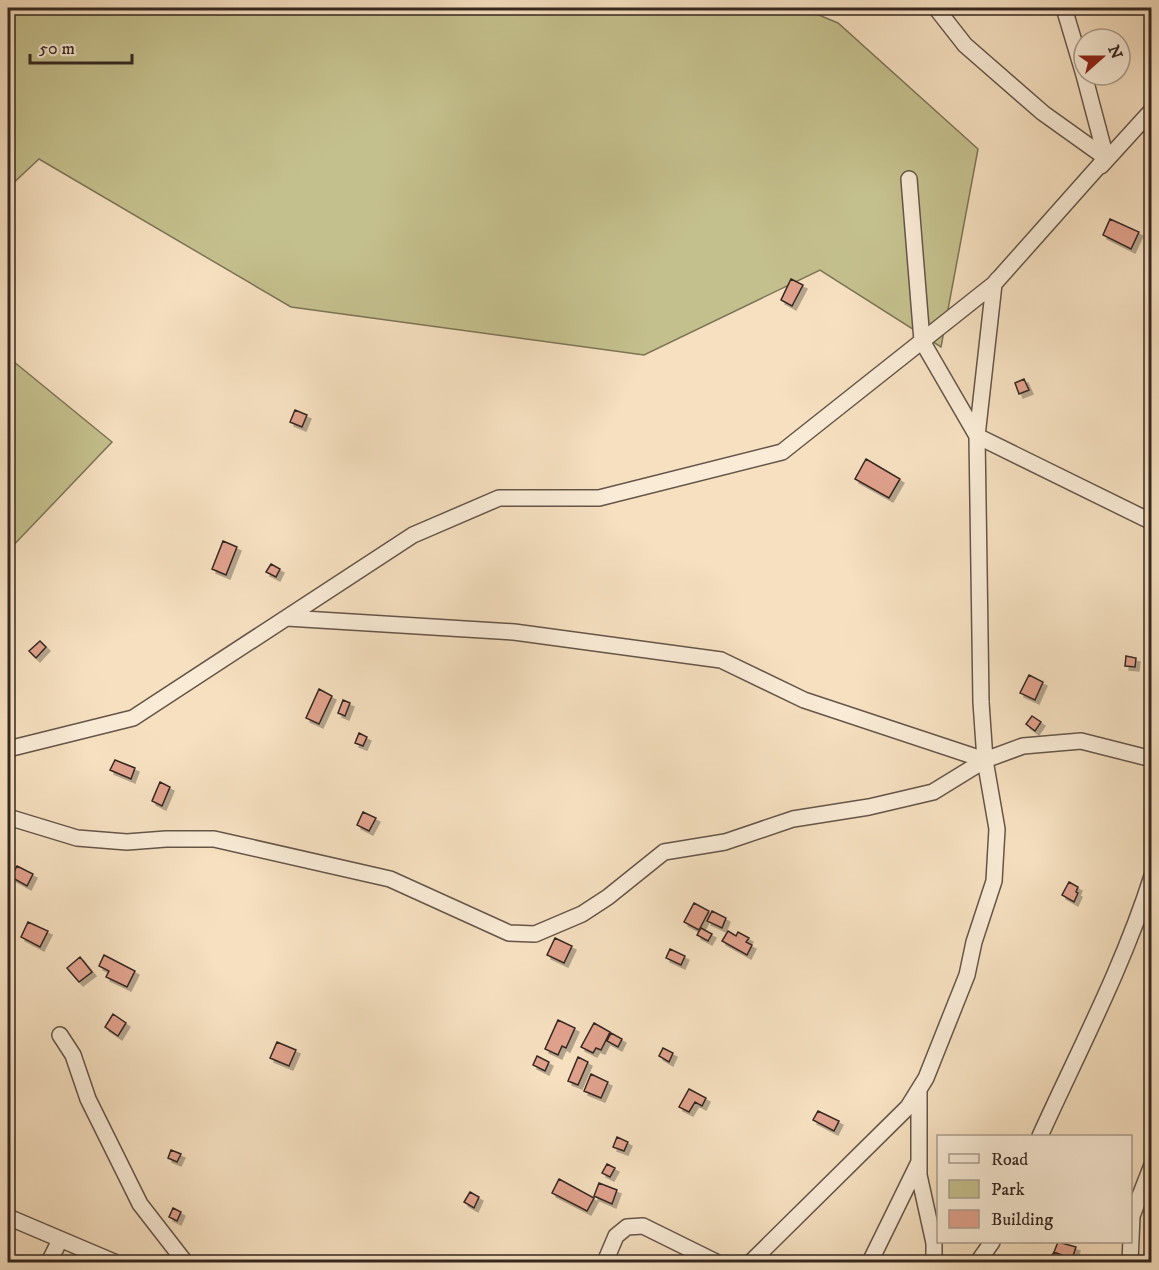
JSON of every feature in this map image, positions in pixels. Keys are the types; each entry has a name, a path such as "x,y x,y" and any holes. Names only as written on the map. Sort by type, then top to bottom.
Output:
{"street":[{"path":"936,8 973,53 1043,113 1106,158"},
{"path":"1064,8 1072,35"},
{"path":"1087,87 1106,158"},
{"path":"8,749 133,718 413,535 499,498 599,498 782,452 994,284 1152,111"},
{"path":"751,1263 908,1107 919,1092 967,975 974,942 994,881 997,829 985,760 981,702 977,436 994,284 1106,158"},
{"path":"909,179 922,341 977,436 1152,522"},
{"path":"287,618 514,632 720,660 804,700 985,760"},
{"path":"8,817 77,838 127,842 166,839 225,841 390,879 509,933 535,934 582,914 608,897 663,852 725,842 793,819 869,807 933,792 985,760 1023,746 1081,741 1152,759"},
{"path":"1041,1135 1110,987 1137,923 1152,876"},
{"path":"60,1035 73,1055 88,1099 140,1204 184,1263"},
{"path":"919,1092 919,1175 934,1243 934,1263"},
{"path":"870,1263 919,1161"},
{"path":"1132,1216 1152,1164"},
{"path":"8,1218 114,1263"},
{"path":"605,1263 616,1236 627,1227 643,1226 716,1263"},
{"path":"49,1263 60,1240"},
{"path":"978,1263 991,1243"},
{"path":"1130,1263 1131,1243"}],"green space":[{"path":"8,8 802,8 838,23 978,149 941,347 820,270 644,355 291,307 39,159 8,188"},
{"path":"8,357 112,442 8,551"}],"building":[{"path":"1110,219 1139,232 1131,249 1103,235"},
{"path":"791,279 803,285 792,306 781,300"},
{"path":"1024,379 1029,390 1019,394 1015,383"},
{"path":"295,410 307,415 302,427 290,422"},
{"path":"866,459 900,479 889,498 855,479"},
{"path":"223,541 237,547 226,575 212,569"},
{"path":"271,564 280,569 276,577 266,572"},
{"path":"40,641 46,647 36,658 29,651"},
{"path":"1126,656 1136,658 1135,667 1125,666"},
{"path":"1029,675 1043,682 1035,700 1020,693"},
{"path":"319,689 332,696 319,724 306,718"},
{"path":"343,700 350,703 345,716 338,713"},
{"path":"1032,716 1041,722 1035,731 1026,724"},
{"path":"359,733 367,737 363,746 355,743"},
{"path":"115,760 135,768 131,779 110,770"},
{"path":"160,782 170,787 162,806 152,801"},
{"path":"363,812 376,818 369,831 357,825"},
{"path":"17,866 33,874 27,886 11,877"},
{"path":"1069,882 1078,887 1074,902 1062,895"},
{"path":"694,903 709,911 699,930 684,922"},
{"path":"712,911 726,918 722,928 707,921"},
{"path":"28,922 48,931 40,947 21,937"},
{"path":"701,928 712,934 708,941 697,935"},
{"path":"728,931 736,936 738,932 749,938 746,942 752,945 747,955 722,941"},
{"path":"555,938 572,946 564,963 547,955"},
{"path":"670,949 685,956 681,965 666,958"},
{"path":"104,955 135,971 127,987 106,977 109,971 99,966"},
{"path":"80,957 92,972 79,982 67,968"},
{"path":"113,1014 126,1023 118,1036 105,1027"},
{"path":"558,1020 575,1028 566,1048 562,1046 558,1055 545,1049"},
{"path":"594,1023 610,1032 601,1050 596,1048 593,1053 581,1047"},
{"path":"611,1033 622,1039 618,1047 607,1041"},
{"path":"277,1042 296,1050 289,1066 270,1058"},
{"path":"663,1048 673,1053 669,1062 659,1056"},
{"path":"537,1056 549,1062 545,1071 533,1065"},
{"path":"578,1057 588,1062 578,1085 568,1081"},
{"path":"591,1074 608,1082 601,1098 584,1091"},
{"path":"689,1089 706,1098 702,1106 695,1102 689,1112 679,1107"},
{"path":"818,1111 839,1121 834,1131 813,1120"},
{"path":"617,1137 628,1142 624,1151 613,1147"},
{"path":"171,1150 181,1154 177,1162 168,1158"},
{"path":"607,1164 615,1168 610,1177 602,1173"},
{"path":"559,1179 594,1198 587,1211 552,1193"},
{"path":"599,1183 617,1190 612,1204 594,1196"},
{"path":"470,1192 479,1197 474,1208 464,1202"},
{"path":"173,1208 181,1212 177,1221 169,1217"},
{"path":"1058,1243 1076,1247 1072,1259 1054,1252"},
{"path":"1054,1252 1072,1259 1069,1262 1048,1262"}]}
